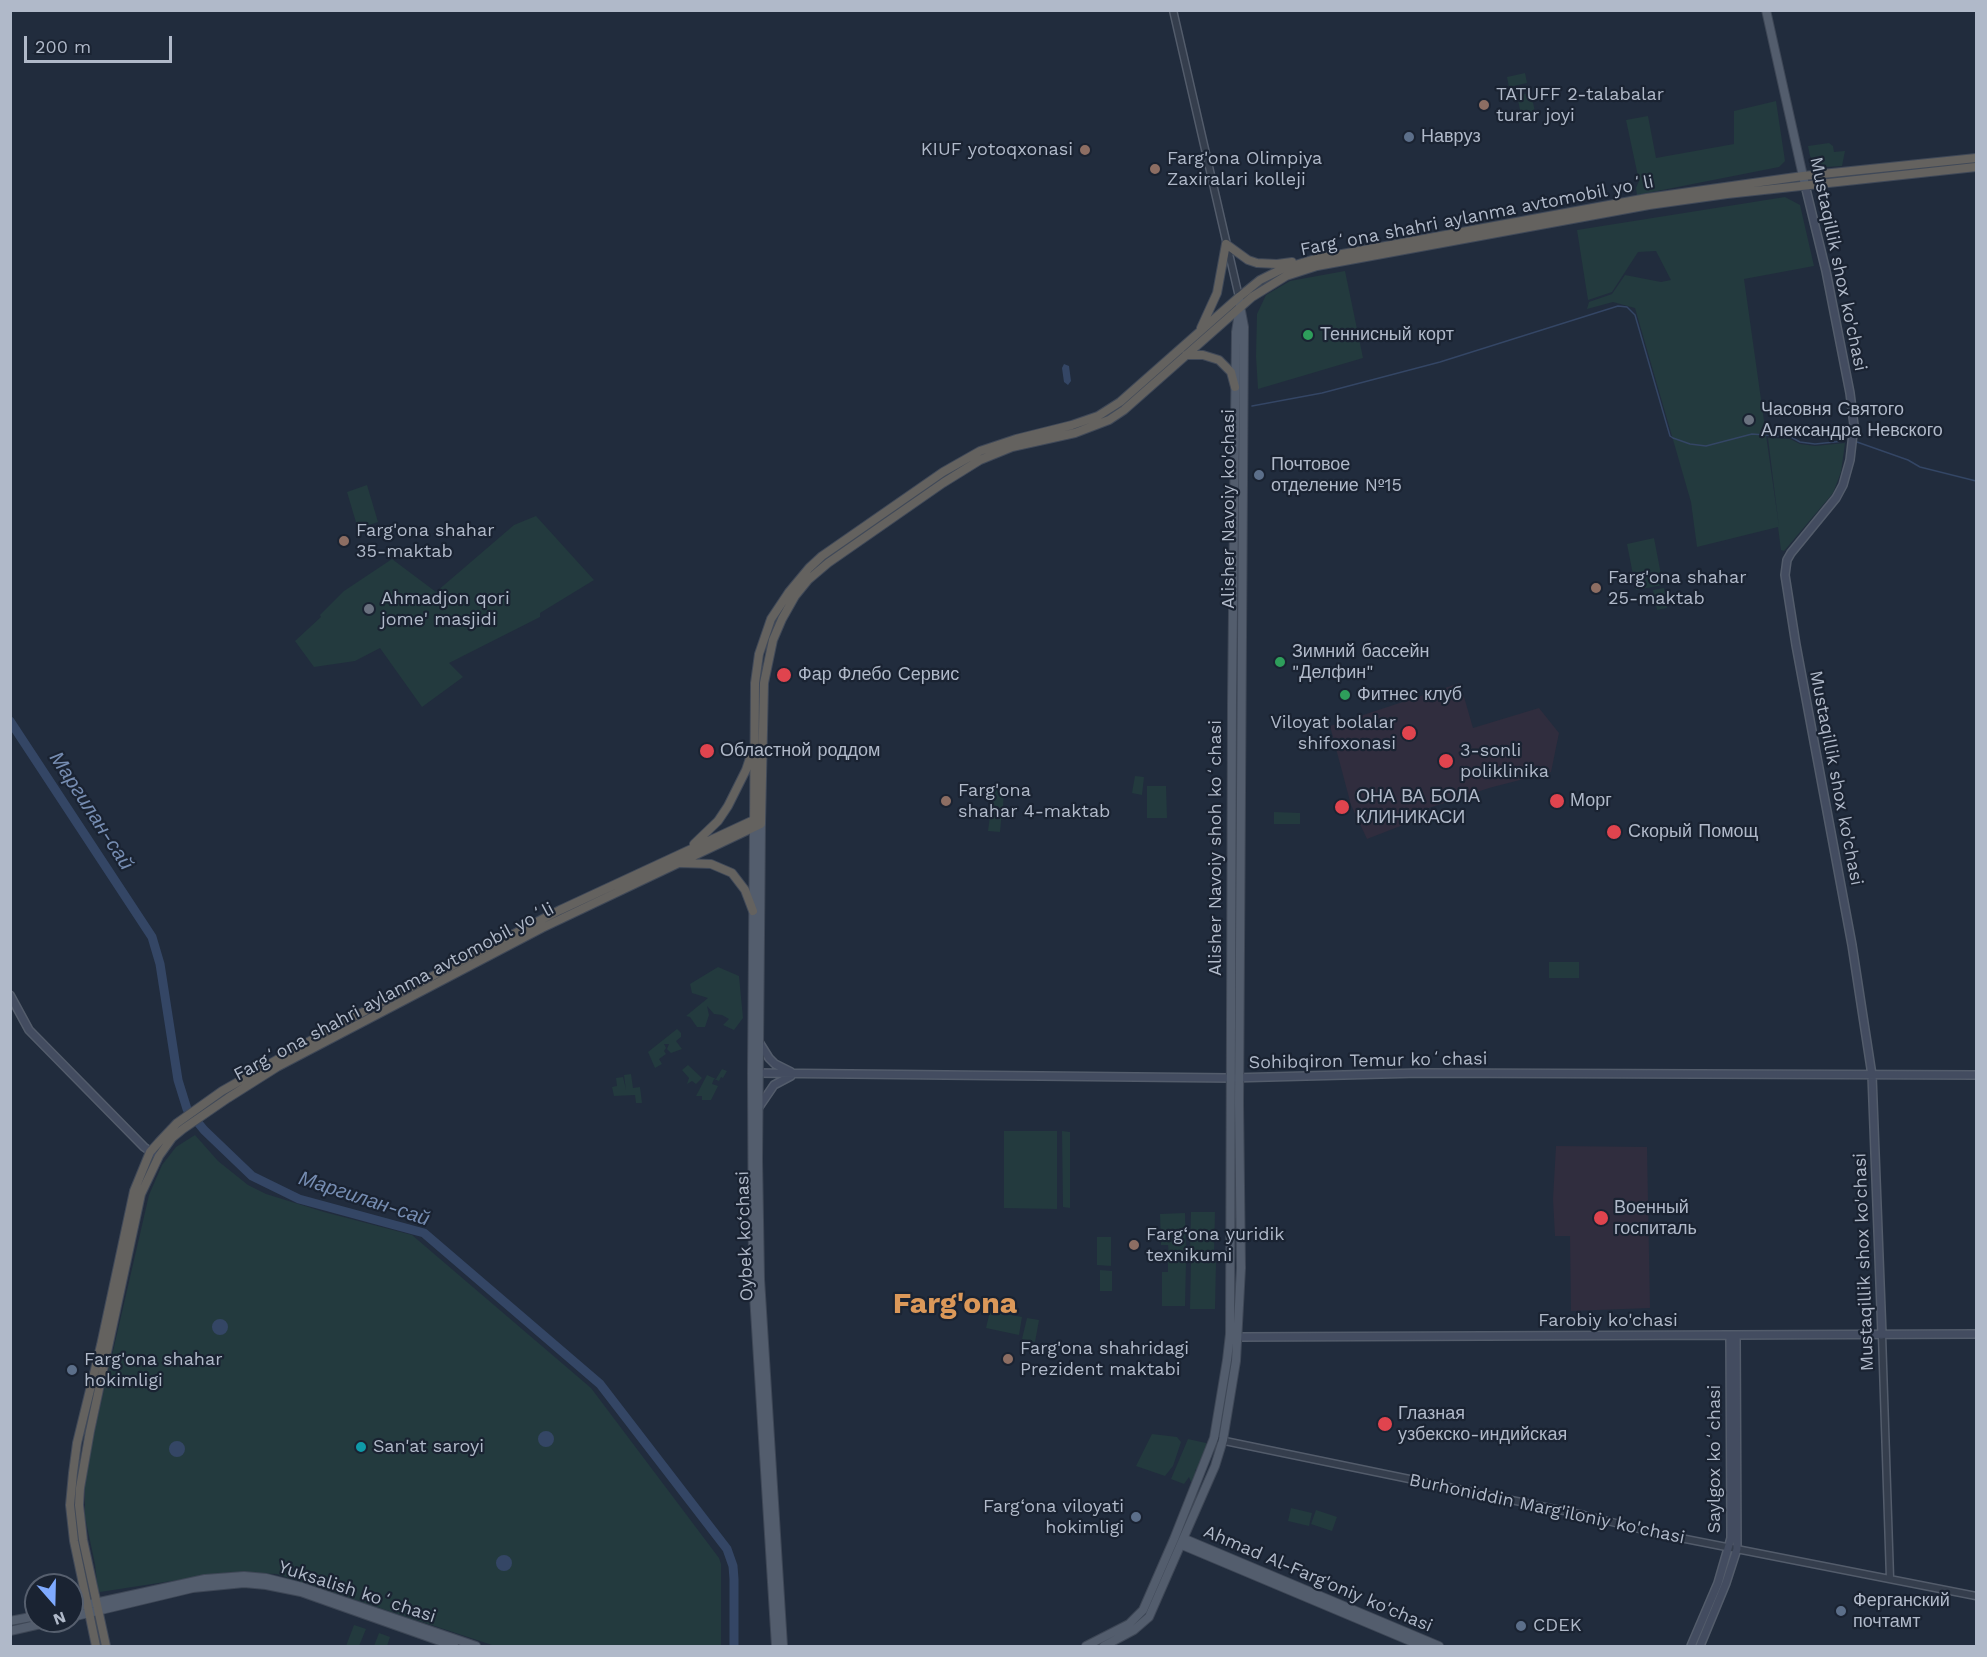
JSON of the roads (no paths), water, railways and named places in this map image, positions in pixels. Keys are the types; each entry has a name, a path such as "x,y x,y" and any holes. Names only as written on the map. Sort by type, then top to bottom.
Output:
{"highway":[{"name":"Fargʻona shahri aylanma avtomobil yoʻli","path":"758,822 755,683 759,654 771,620 809,568 822,556 943,472 980,451 1098,416 1120,402 1260,280 1282,269 1315,259 1647,198 1803,176 1977,158"},
{"name":"Fargʻona shahri aylanma avtomobil yoʻli","path":"758,822 764,683 773,640 790,597 828,563 980,460 1012,447 1074,433 1109,420 1124,410 1240,306 1264,288 1286,276 1317,266 1649,205 1805,185 1977,167"},
{"path":"1197,335 1217,293 1226,244 1248,260 1257,263 1277,264 1315,259"},
{"path":"1185,355 1203,355 1219,360 1231,372 1235,387"},
{"path":"676,860 718,821 737,791 756,739"},
{"path":"676,860 758,822"},
{"path":"676,860 711,864 732,873 745,890 753,911"},
{"name":"Fargʻona shahri aylanma avtomobil yoʻli","path":"106,1647 80,1520 80,1488 134,1191 150,1152 246,1076 419,982 560,910 676,860"},
{"name":"Fargʻona shahri aylanma avtomobil yoʻli","path":"96,1647 74,1541 70,1505 77,1443 109,1326 141,1194 159,1156 180,1126"}],"main road":[{"name":"Mustaqillik shox ko'chasi","path":"1766,10 1826,271 1848,383 1854,427 1849,468 1843,485 1836,498 1791,553 1787,560 1785,575 1852,945 1872,1075 1882,1335"},
{"name":"Alisher Navoiy shoh koʻchasi","path":"1104,1647 1143,1624 1149,1617 1183,1542 1223,1440 1239,1337 1241,1268 1235,1078 1232,703 1235,387 1239,297"},
{"name":"Alisher Navoiy ko'chasi","path":"1240,306 1244,327 1242,712"},
{"name":"Alisher Navoiy shoh koʻchasi","path":"1086,1647 1137,1617 1143,1610 1206,1463 1214,1438 1223,1387 1230,1334 1242,712"},
{"name":"Oybek ko‘chasi","path":"758,822 753,911 755,1073 753,1279 776,1647"},
{"name":"Oybek ko‘chasi","path":"758,822 759,1042 755,1073 759,1107 760,1279 783,1647"},
{"path":"10,995 29,1030 150,1152 159,1156"},
{"path":"759,1042 775,1064 796,1075"},
{"name":"Sohibqiron Temur koʻchasi","path":"755,1073 1235,1078 1419,1073 1977,1075"},
{"path":"759,1107 774,1085 796,1075"},
{"name":"Farobiy ko'chasi","path":"1239,1337 1977,1334"},
{"name":"Saylgox koʻchasi","path":"1700,1647 1726,1583 1733,1548 1733,1336"},
{"name":"Ahmad Al-Farg'oniy ko'chasi","path":"1183,1542 1422,1647"},
{"name":"Ahmad Al-Farg'oniy ko'chasi","path":"1183,1542 1439,1647"},
{"name":"Saylgox koʻchasi","path":"1691,1647 1733,1548"},
{"name":"Yuksalish koʻchasi","path":"97,1607 205,1579 244,1576 266,1578 302,1587 476,1647"},
{"name":"Yuksalish koʻchasi","path":"88,1609 193,1588 235,1583 266,1585 301,1592 454,1647"},
{"path":"84,1609 88,1609"},
{"path":"84,1611 88,1609"}],"street":[{"name":"Alisher Navoiy shoh koʻchasi","path":"1173,10 1239,297"},
{"name":"Mustaqillik shox ko'chasi","path":"1882,1335 1890,1578"},
{"name":"Burhoniddin Marg'iloniy ko'chasi","path":"1214,1438 1733,1548 1977,1596"},
{"path":"1137,1617 1143,1624"}],"water":[{"path":"1064,364 1069,366 1071,381 1068,385 1064,382 1062,368"},
{"path":"220,1319 228,1327 220,1335 212,1327"},
{"path":"546,1431 554,1439 546,1447 538,1439"},
{"path":"177,1441 185,1449 177,1457 169,1449"},
{"path":"504,1555 512,1563 504,1571 496,1563"}],"waterway":[{"path":"1252,406 1322,393 1440,362 1618,306 1627,307 1635,315 1670,436 1673,438 1690,444 1706,446 1752,434 1791,437 1800,442 1815,444 1844,441"},
{"path":"1857,442 1908,460 1920,467 1976,481"},
{"name":"Маргилан-сай","path":"10,721 152,937 160,964 178,1080 187,1109 204,1130 252,1176 299,1199 424,1233 600,1384 727,1549 733,1566 734,1579 734,1646"}],"place":[{"name":"TATUFF 2-talabalar turar joyi","path":"1484,105"},
{"name":"Навруз","path":"1409,137"},
{"name":"KIUF yotoqxonasi","path":"1085,150"},
{"name":"Farg'ona Olimpiya Zaxiralari kolleji","path":"1155,169"},
{"name":"Теннисный корт","path":"1308,335"},
{"name":"Часовня Святого Александра Невского","path":"1749,420"},
{"name":"Почтовое отделение №15","path":"1259,475"},
{"name":"Farg'ona shahar 35-maktab","path":"344,541"},
{"name":"Farg'ona shahar 25-maktab","path":"1596,588"},
{"name":"Ahmadjon qori jome' masjidi","path":"369,609"},
{"name":"Зимний бассейн \"Делфин\"","path":"1280,662"},
{"name":"Фар Флебо Сервис","path":"784,675"},
{"name":"Фитнес клуб","path":"1345,695"},
{"name":"Viloyat bolalar shifoxonasi","path":"1409,733"},
{"name":"Областной роддом","path":"707,751"},
{"name":"3-sonli poliklinika","path":"1446,761"},
{"name":"Farg'ona shahar 4-maktab","path":"946,801"},
{"name":"Морг","path":"1557,801"},
{"name":"ОНА ВА БОЛА КЛИНИКАСИ","path":"1342,807"},
{"name":"Скорый Помощ","path":"1614,832"},
{"name":"Военный госпиталь","path":"1601,1218"},
{"name":"Farg‘ona yuridik texnikumi","path":"1134,1245"},
{"name":"Farg'ona shahridagi Prezident maktabi","path":"1008,1359"},
{"name":"Farg'ona shahar hokimligi","path":"72,1370"},
{"name":"Глазная узбекско-индийская","path":"1385,1424"},
{"name":"San'at saroyi","path":"361,1447"},
{"name":"Farg‘ona viloyati hokimligi","path":"1136,1517"},
{"name":"Ферганский почтамт","path":"1841,1611"},
{"name":"CDEK","path":"1521,1626"}],"district":[{"name":"Farg'ona","path":"955,1304"}]}
